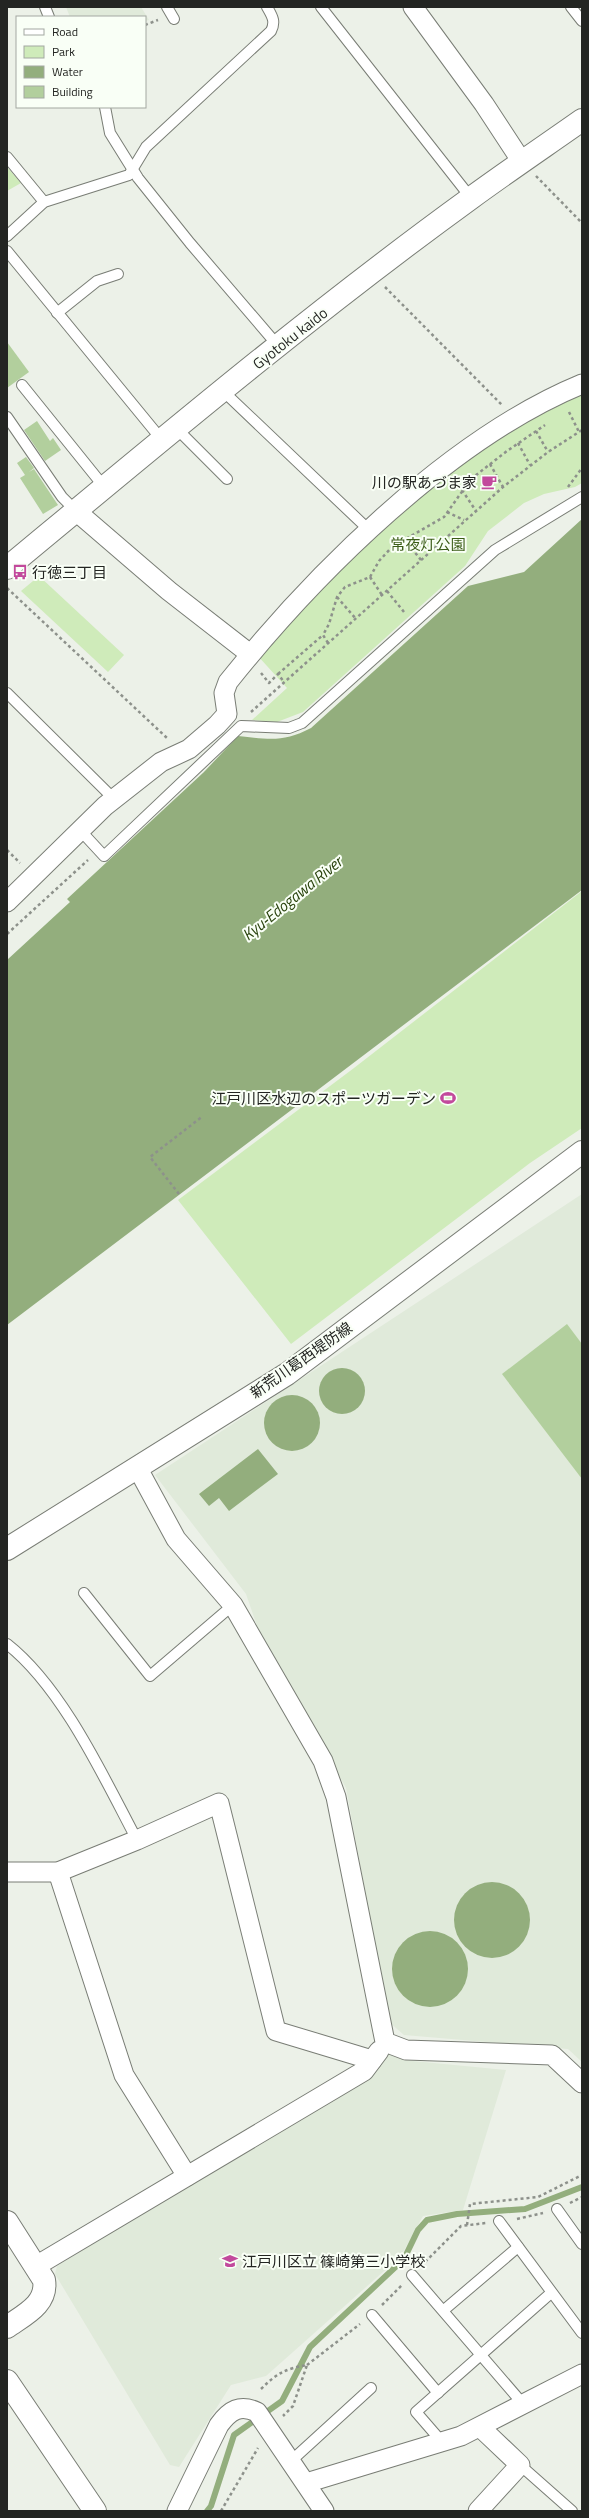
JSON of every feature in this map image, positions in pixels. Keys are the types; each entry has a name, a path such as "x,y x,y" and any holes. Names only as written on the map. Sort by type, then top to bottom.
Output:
{"main road":[{"name":"Gyotoku kaido","path":"7,568 223,391 372,273 471,198 582,120"},
{"name":"新荒川葛西堤防線","path":"7,1549 287,1374 582,1152"},
{"path":"7,2222 36,2266 44,2284 42,2298 28,2313 7,2327"},
{"path":"7,2381 95,2511"}],"street":[{"path":"413,7 484,104 522,162"},
{"path":"7,902 80,830 114,799 161,762 189,750 224,718 227,709 224,689 250,654 309,590 369,530 437,473 514,417 582,384"},
{"path":"76,511 169,591 250,654"},
{"path":"36,2266 364,2071 386,2042 336,1797 323,1761 233,1605 176,1539 137,1467"},
{"path":"7,1872 58,1872 137,1840 219,1803 276,2031 372,2060"},
{"path":"58,1872 124,2075 187,2176"},
{"path":"386,2042 406,2050 552,2055 582,2083"},
{"path":"306,2483 370,2462 442,2442 480,2427 582,2374"},
{"path":"177,2511 226,2416 237,2408 249,2408 263,2421 324,2511"},
{"path":"479,2511 520,2465 480,2427"}],"lane":[{"path":"167,7 174,19"},
{"path":"7,236 44,202 129,175 146,147 271,31 274,25 274,18 267,7"},
{"path":"321,7 471,198"},
{"path":"571,7 582,21"},
{"path":"105,108 110,133 133,167 138,178 190,243 279,347"},
{"path":"7,157 44,202"},
{"path":"7,251 57,313 170,435 227,479"},
{"path":"57,313 97,281 118,274"},
{"path":"22,385 105,488"},
{"path":"223,391 369,530"},
{"path":"7,417 62,497 76,511"},
{"path":"80,830 104,856 172,790 186,780 213,751 241,726 289,728 302,723 494,550 582,497"},
{"path":"7,693 114,799"},
{"path":"84,1594 150,1676 233,1605"},
{"path":"7,1644 27,1660 79,1733 137,1840"},
{"path":"557,2209 582,2244"},
{"path":"499,2222 582,2333"},
{"path":"444,2310 518,2248"},
{"path":"412,2274 482,2354 523,2404"},
{"path":"442,2442 416,2412 551,2293"},
{"path":"372,2315 438,2393"},
{"path":"290,2461 371,2388"},
{"path":"520,2465 572,2511"}],"path":[{"path":"522,162 582,223"},
{"path":"372,273 514,417"},
{"path":"278,674 284,683 464,520 530,465 581,431 568,411"},
{"path":"273,679 323,635 329,624 338,597 346,587 370,576 383,556 404,539 441,519 462,490 490,464 551,421"},
{"path":"536,431 548,452"},
{"path":"518,443 530,465"},
{"path":"490,464 503,487"},
{"path":"462,490 476,511"},
{"path":"447,512 464,520"},
{"path":"404,539 420,560"},
{"path":"370,576 382,595"},
{"path":"7,588 180,754"},
{"path":"387,591 413,623"},
{"path":"338,597 356,619"},
{"path":"323,635 328,643"},
{"path":"179,1194 150,1157 203,1116"},
{"path":"467,2226 470,2204 538,2197 582,2175"},
{"path":"261,2389 276,2374 289,2368 307,2365 372,2315 461,2226 520,2219 557,2209 582,2197"},
{"path":"221,2511 263,2421 293,2406 307,2365"}],"shaded area":[{"path":"66,7 141,7 149,20 146,21 146,16 70,16"},
{"path":"582,1194 582,2062 568,2049 404,2035 389,2022 346,1788 257,1626 246,1594 155,1475"},
{"name":"江戸川区立 篠崎第三小学校","path":"390,2054 413,2061 506,2070 463,2210 423,2216 401,2256 266,2376 231,2385 179,2467 170,2465 55,2274 57,2266 373,2071 379,2056"}],"green space":[{"path":"7,167 21,183 7,191"},
{"name":"常夜灯公園","path":"582,391 582,483 575,487 544,494 524,503 488,531 465,566 303,712 277,722 252,720 287,688 257,655 312,596 413,502 512,425"},
{"path":"39,576 124,655 108,672 21,591"},
{"name":"江戸川区水辺のスポーツガーデン","path":"582,891 582,1128 530,1163 291,1344 178,1200 354,1068"}],"water":[{"name":"Kyu-Edogawa River","path":"582,519 582,890 7,1325 7,960 70,902 67,899 204,772 238,736 275,739 292,736 311,728 468,586 524,572"},
{"path":"337,1368 347,1368 355,1372 361,1378 365,1386 365,1396 361,1404 355,1410 347,1414 337,1414 329,1410 323,1404 319,1396 319,1386 323,1378 329,1372"},
{"path":"292,1395 303,1397 312,1403 318,1412 320,1423 318,1434 312,1443 303,1449 292,1451 281,1449 272,1443 266,1434 264,1423 266,1412 272,1403 281,1397"},
{"path":"258,1449 278,1474 229,1511 219,1498 209,1506 199,1494"},
{"path":"492,1882 507,1885 519,1893 527,1905 530,1920 527,1935 519,1947 507,1955 492,1958 477,1955 465,1947 457,1935 454,1920 457,1905 465,1893 477,1885"},
{"path":"430,1931 445,1934 457,1942 465,1954 468,1969 465,1984 457,1996 445,2004 430,2007 415,2004 403,1996 395,1984 392,1969 395,1954 403,1942 415,1934"}],"building":[{"path":"7,342 29,372 7,388"},
{"path":"37,421 50,441 53,438 61,450 45,461 24,430"},
{"path":"26,457 34,468 29,472 34,469 58,505 43,514 20,478 25,475 17,463"},
{"path":"567,1324 582,1344 582,1479 502,1374"}],"waterway":[{"path":"207,2511 211,2506 234,2435 282,2401 310,2347 404,2259 418,2230 427,2220 457,2214 525,2209 582,2187"}],"place":[{"name":"川の駅あづま家","path":"489,482"},
{"name":"行徳三丁目","path":"20,572"},
{"name":"江戸川区水辺のスポーツガーデン","path":"448,1098"},
{"name":"江戸川区立 篠崎第三小学校","path":"230,2261"}]}
